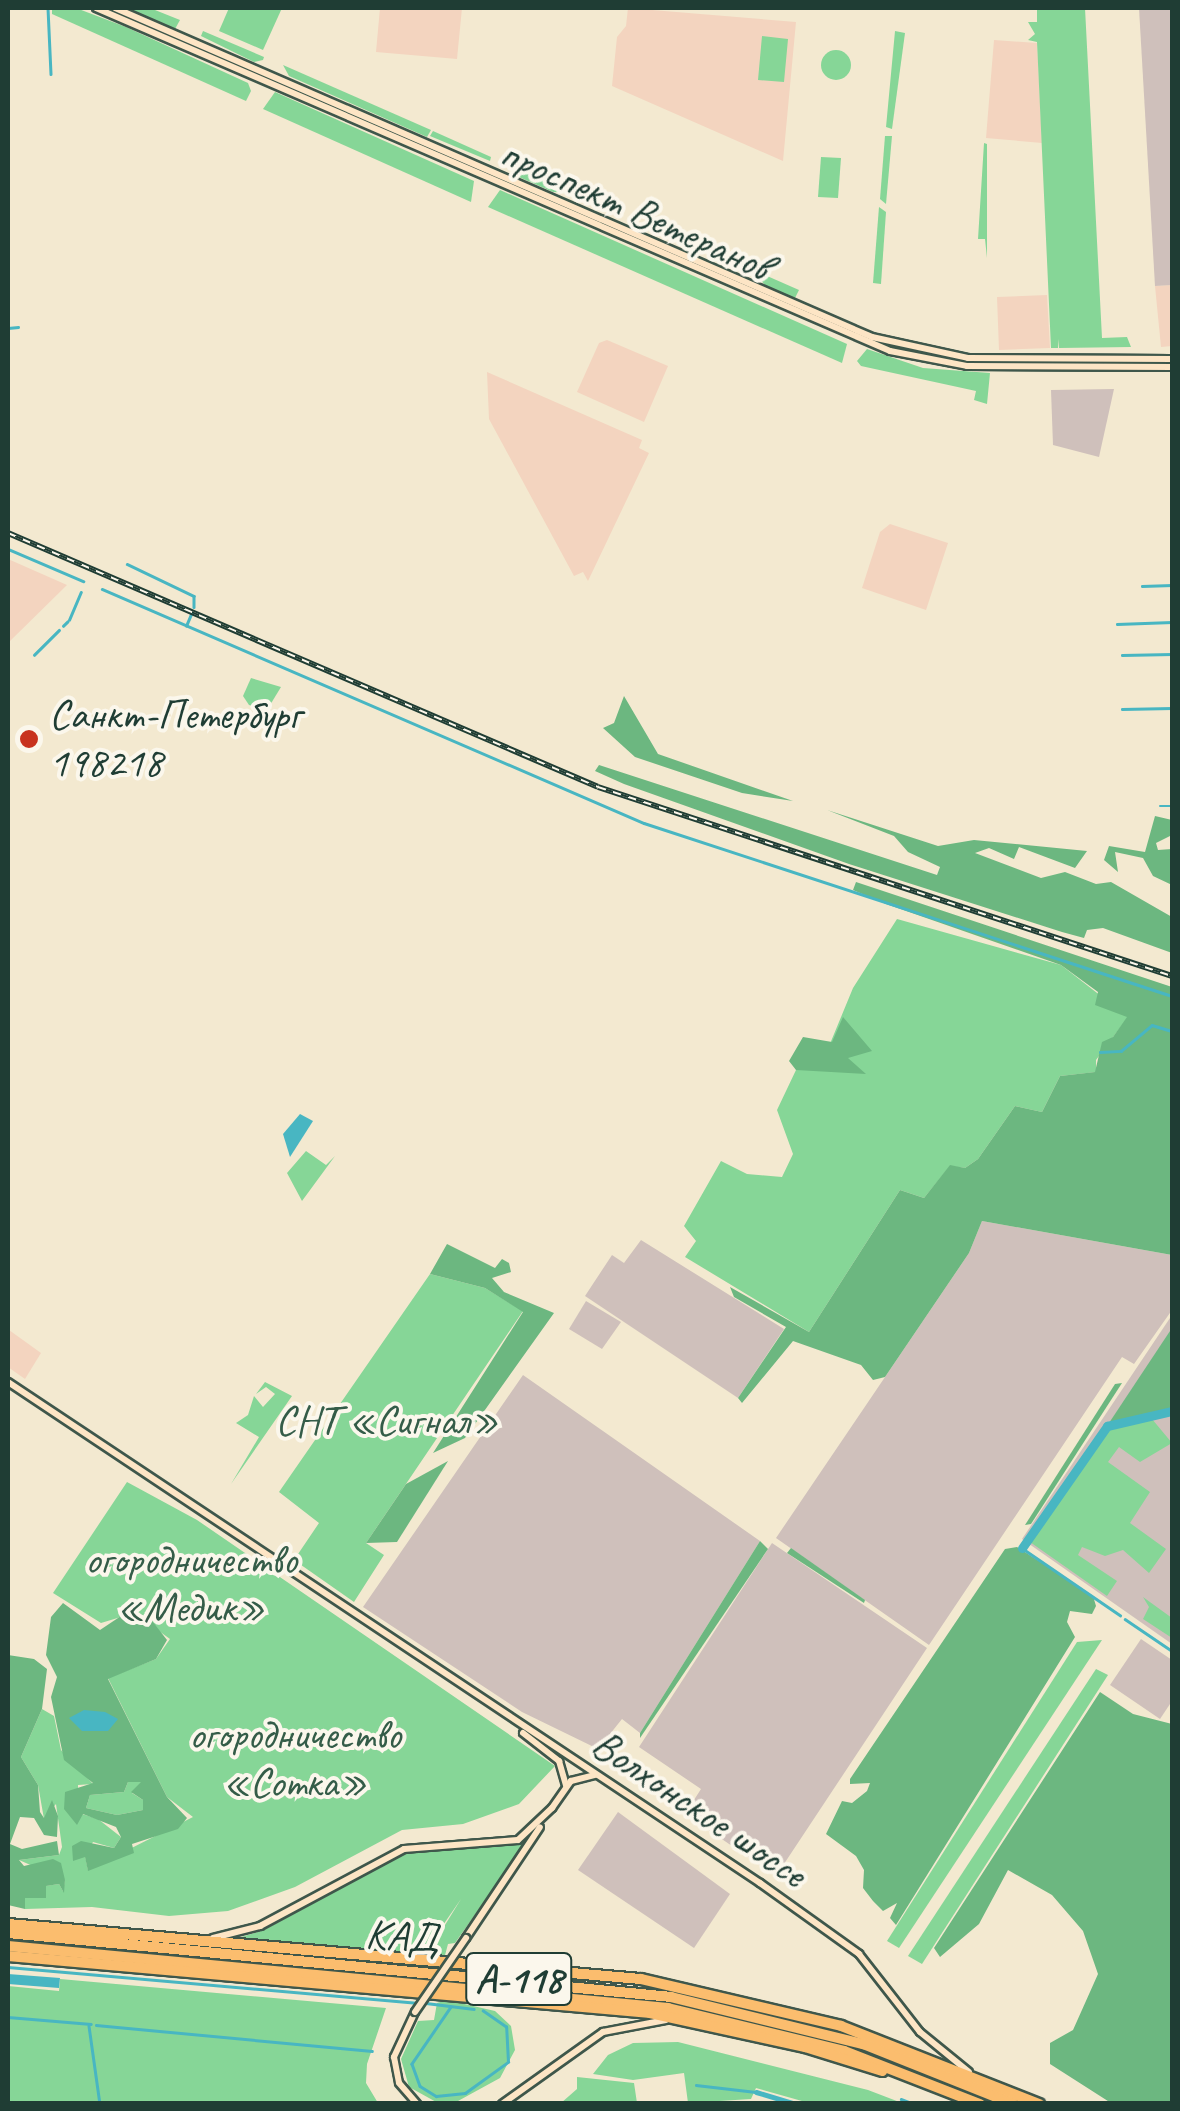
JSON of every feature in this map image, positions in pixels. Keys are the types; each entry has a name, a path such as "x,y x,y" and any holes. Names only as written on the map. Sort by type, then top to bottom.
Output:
{"highway":[{"path":"8,1924 642,1980 794,2012 970,2072 1040,2104"},
{"name":"КАД","path":"8,1933 671,1997 863,2044 1014,2104"},
{"path":"8,1947 75,1961"},
{"name":"КАД","path":"8,1947 628,2002 788,2034 980,2104"},
{"path":"8,1956 539,2001 704,2023 844,2057 964,2097"}],"main road":[{"name":"проспект Ветеранов","path":"96,8 890,351 968,366 1172,367"},
{"name":"проспект Ветеранов","path":"115,8 872,336 968,358 1172,359"},
{"name":"Волхонское шоссе","path":"8,1382 859,1954 920,2032 970,2072"},
{"name":"Волхонское шоссе","path":"504,1718 560,1762 566,1787"},
{"path":"417,2104 399,2083 394,2058 415,2012 566,1787 595,1775"},
{"path":"180,1938 242,1933 404,1849 518,1840 552,1808"},
{"path":"502,2104 621,2024 704,2023"}],"shaded area":[{"path":"380,8 462,8 457,59 376,52"},
{"path":"628,8 796,22 783,161 612,86 617,37 626,26"},
{"path":"1139,8 1172,8 1172,285 1155,286"},
{"path":"994,40 1037,43 1042,143 986,138"},
{"path":"1172,285 1172,346 1161,347 1155,286"},
{"path":"1047,295 1050,348 999,350 997,297"},
{"path":"607,340 668,366 644,422 577,392 599,343"},
{"path":"487,372 642,440 639,448 649,453 588,581 583,572 574,576 489,419"},
{"path":"1114,389 1099,457 1053,445 1051,390"},
{"path":"890,524 948,543 926,610 862,588 880,532"},
{"path":"8,559 67,585 8,643"},
{"path":"982,1221 1172,1255 1172,1310 1134,1364 1122,1357 929,1645 776,1538 969,1253"},
{"path":"641,1240 784,1329 738,1398 585,1296 612,1255 624,1263"},
{"path":"586,1301 621,1322 602,1349 569,1329"},
{"path":"1172,1315 1172,1644 1022,1539"},
{"path":"9,1330 41,1353 25,1379 8,1367"},
{"path":"523,1375 760,1541 640,1733 622,1719 598,1749 522,1712 363,1607"},
{"path":"772,1543 927,1648 776,1876 685,1814 701,1789 639,1747"},
{"path":"1141,1639 1172,1660 1172,1701 1160,1719 1110,1685"},
{"path":"618,1812 730,1894 694,1948 578,1870"}],"green space":[{"path":"52,8 76,8 126,27 248,83 251,91 246,101 52,14"},
{"path":"125,8 150,8 180,20 175,29"},
{"path":"229,8 282,8 263,50 219,31"},
{"path":"1037,8 1085,8 1102,338 1127,337 1131,347 1059,348 1058,339 1058,348 1051,348 1037,42 1028,40 1035,34 1028,22 1037,22"},
{"path":"203,31 264,57 263,60 254,62 201,36"},
{"path":"895,31 905,33 892,129 886,127"},
{"path":"762,36 788,39 784,82 758,80"},
{"path":"836,50 847,54 851,65 847,76 836,80 825,76 821,65 825,54"},
{"path":"283,65 431,130 427,137 289,76"},
{"path":"275,92 474,181 471,202 263,109"},
{"path":"433,131 491,157 490,161 430,136"},
{"path":"885,136 892,136 886,204 880,199"},
{"path":"984,143 987,258 985,239 978,239"},
{"path":"821,157 841,158 838,198 818,197"},
{"path":"508,163 577,193 553,192 512,174"},
{"path":"500,190 847,344 842,363 488,207"},
{"path":"563,199 747,277 754,282"},
{"path":"879,207 886,212 881,284 873,283"},
{"path":"749,268 799,290 795,298 769,289"},
{"path":"867,349 923,368 990,373 987,404 974,400 976,391 861,366 857,361"},
{"path":"251,678 281,687 267,710 249,705 243,696"},
{"path":"624,696 658,754 793,801 742,793 635,757 603,728 614,723"},
{"path":"599,765 937,875 940,867 908,852 894,836 827,810 938,846 974,840 1087,851 1075,868 1019,847 1014,859 989,848 975,853 1041,878 1065,872 1096,884 1111,882 1172,917 1172,953 1103,928 1087,930 1084,938 1062,932 849,864 624,784 595,771"},
{"path":"1155,816 1172,820 1172,835 1156,843 1158,850 1172,849 1172,885 1153,876 1143,858 1115,852 1118,872 1104,860 1109,846 1145,852"},
{"path":"856,882 1172,987 1172,1255 982,1221 969,1253 885,1377 873,1380 861,1365 793,1341 742,1403 738,1398 786,1327 734,1297 730,1287 809,1332 900,1190 924,1198 950,1165 965,1168 978,1159 1015,1106 1042,1112 1060,1076 1095,1072 1102,1042 1113,1037 1127,1017 1095,1005 1098,992 1061,965 886,904 853,890"},
{"path":"897,919 1061,965 1128,1017 1096,1060 1096,1072 1060,1076 1042,1112 1015,1106 978,1159 965,1168 950,1166 924,1198 900,1190 809,1332 685,1257 696,1241 684,1226 721,1161 747,1174 782,1177 793,1154 777,1110 796,1070 820,1068 853,988"},
{"path":"843,1017 872,1051 848,1058 866,1074 796,1070 789,1061 803,1037 832,1042"},
{"path":"306,1151 326,1165 335,1156 302,1201 287,1173"},
{"path":"447,1244 495,1268 502,1259 509,1263 511,1272 492,1278 504,1292 554,1313 465,1438 433,1453 523,1312 485,1288 430,1274"},
{"name":"СНТ «Сигнал»","path":"430,1274 485,1288 523,1311 366,1543 384,1555 354,1602 294,1560 319,1523 279,1492"},
{"path":"1172,1328 1172,1408 1109,1423"},
{"path":"265,1382 292,1396 231,1484 259,1437 236,1423 248,1415 254,1396 263,1407 275,1394 266,1387 256,1394"},
{"path":"1122,1383 1031,1524 1025,1525 1115,1384"},
{"path":"1152,1419 1172,1443 1140,1462 1119,1447 1108,1462 1150,1492 1130,1523 1166,1549 1149,1573 1123,1550 1105,1556 1082,1547 1078,1555 1117,1581 1107,1596 1030,1542 1107,1429"},
{"path":"448,1461 397,1542 366,1543 406,1484"},
{"name":"огородничество «Сотка»","path":"127,1482 197,1520 555,1766 519,1804 463,1824 402,1830 295,1887 228,1911 169,1916 92,1907 25,1909 25,1898 45,1886 59,1884 63,1891 65,1880 19,1860 59,1855 62,1847 56,1804 44,1819 38,1785 21,1757 42,1709 54,1716 61,1750 93,1784 78,1785 78,1820 82,1814 98,1819 121,1837 114,1848 93,1842 85,1856 88,1870 193,1817 167,1797 108,1678 156,1659 170,1639 134,1613 101,1623 53,1593"},
{"path":"760,1541 768,1549 640,1738 640,1733"},
{"path":"1017,1547 1093,1596 1096,1606 1092,1614 1070,1611 1067,1622 1075,1637 896,1925 890,1918 897,1903 883,1911 863,1888 864,1870 856,1856 826,1834 842,1801 852,1803 867,1791 870,1783 850,1784 850,1779 1005,1549"},
{"path":"791,1548 865,1600 864,1603 787,1553"},
{"path":"1143,1597 1172,1618 1172,1638 1143,1619 1149,1607"},
{"path":"63,1603 100,1630 130,1610 149,1617 167,1640 156,1659 108,1679 167,1797 187,1818 178,1829 132,1844 134,1853 88,1871 85,1857 73,1861 72,1846 81,1841 114,1848 121,1837 116,1827 83,1814 77,1825 64,1809 65,1792 93,1783 64,1760 51,1697 57,1677 46,1655 51,1617","holes":["128,1782 141,1782 131,1792 143,1800 143,1810 117,1815 86,1808 90,1795 124,1792"]},
{"path":"1102,1640 899,1948 887,1941 1077,1642"},
{"path":"8,1655 34,1659 47,1669 42,1709 21,1757 38,1785 40,1812 44,1818 52,1800 58,1816 57,1837 44,1835 34,1818 20,1817 10,1844 22,1849 57,1841 59,1855 19,1860 24,1866 53,1859 61,1863 65,1880 64,1893 59,1884 46,1886 46,1898 25,1898 25,1909 8,1905"},
{"path":"1096,1669 1108,1675 922,1964 908,1956"},
{"path":"1100,1692 1133,1714 1172,1724 1172,2103 1111,2103 1050,2064 1050,2043 1073,2030 1098,1974 1083,1931 1052,1895 1008,1870 979,1924 940,1957 934,1948"},
{"path":"128,1782 141,1782 144,1788 132,1793 143,1800 143,1810 117,1815 86,1808 90,1795 124,1792"},
{"path":"527,1841 455,1943 448,1944 444,1959 429,1951 461,1899 421,1957 225,1942 264,1930 406,1853"},
{"path":"60,1979 386,2008 367,2064 366,2083 378,2103 8,2103 8,1986 59,1991"},
{"path":"447,2000 495,2011 511,2026 515,2050 500,2078 458,2101 438,2103 409,2087 401,2059 418,2021 434,2020 437,2003"},
{"path":"678,2042 868,2090 902,2103 809,2103 756,2088 751,2099 688,2103 684,2073 633,2080 593,2074 608,2055 633,2043"},
{"path":"577,2077 634,2083 637,2103 561,2103 577,2089"}],"water":[{"path":"300,1114 313,1121 290,1157 283,1134"},
{"path":"84,1710 105,1712 118,1719 108,1731 82,1731 69,1718"},
{"path":"8,1974 60,1978 59,1988 8,1984"}],"waterway":[{"path":"48,8 51,74"},
{"path":"8,328 18,327"},
{"path":"8,549 83,581"},
{"path":"127,564 194,596 194,607"},
{"path":"1142,586 1172,585"},
{"path":"102,589 644,823 1172,996"},
{"path":"69,620 81,592"},
{"path":"186,626 191,614"},
{"path":"63,626 67,622"},
{"path":"1117,624 1172,622"},
{"path":"34,655 59,630"},
{"path":"1122,655 1172,654"},
{"path":"1122,709 1172,708"},
{"path":"1160,806 1172,806"},
{"path":"1100,1052 1121,1051 1152,1025 1172,1031"},
{"path":"1022,1548 1107,1426 1172,1411"},
{"path":"1022,1548 1120,1615"},
{"path":"1125,1619 1172,1651"},
{"path":"8,1967 418,2003"},
{"path":"426,2003 474,2009"},
{"path":"451,2007 412,2064 420,2086 436,2096 465,2093 508,2062 506,2027 483,2011"},
{"path":"8,2017 91,2024"},
{"path":"96,2025 372,2051"},
{"path":"89,2026 100,2104"},
{"path":"696,2085 756,2092"},
{"path":"756,2092 796,2104"},
{"path":"901,2099 914,2104"}],"railway":[{"path":"8,533 598,787 1172,976"}],"place":[{"name":"Санкт-Петербург 198218","path":"29,739"}],"park label":[{"name":"огородничество «Медик»","path":"191,1584"}]}
